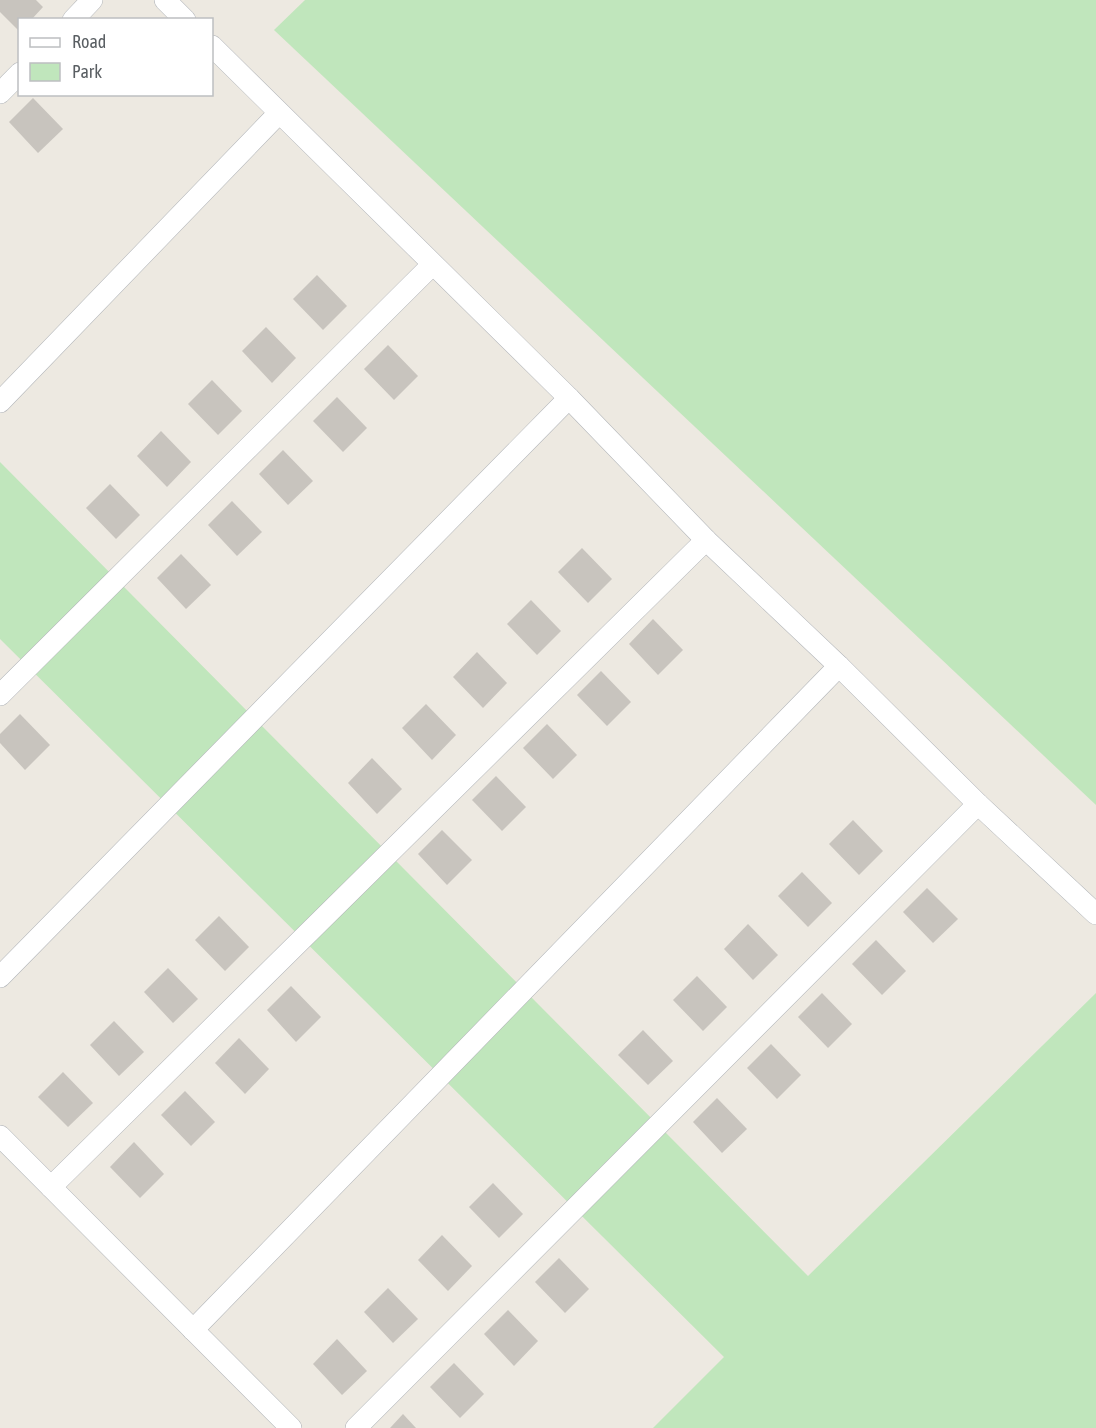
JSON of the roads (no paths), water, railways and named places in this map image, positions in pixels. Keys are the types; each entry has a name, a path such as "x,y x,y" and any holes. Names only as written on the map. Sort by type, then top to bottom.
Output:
{"street":[{"path":"75,18 92,0"},
{"path":"165,0 183,18"},
{"path":"213,47 569,398 706,540 839,666 978,804 1096,914"},
{"path":"0,93 18,76"},
{"path":"0,402 279,113"},
{"path":"0,694 432,265"},
{"path":"0,977 569,398"},
{"path":"51,1186 706,540"},
{"path":"193,1330 839,666"},
{"path":"356,1428 978,804"},
{"path":"0,1136 291,1428"}]}
